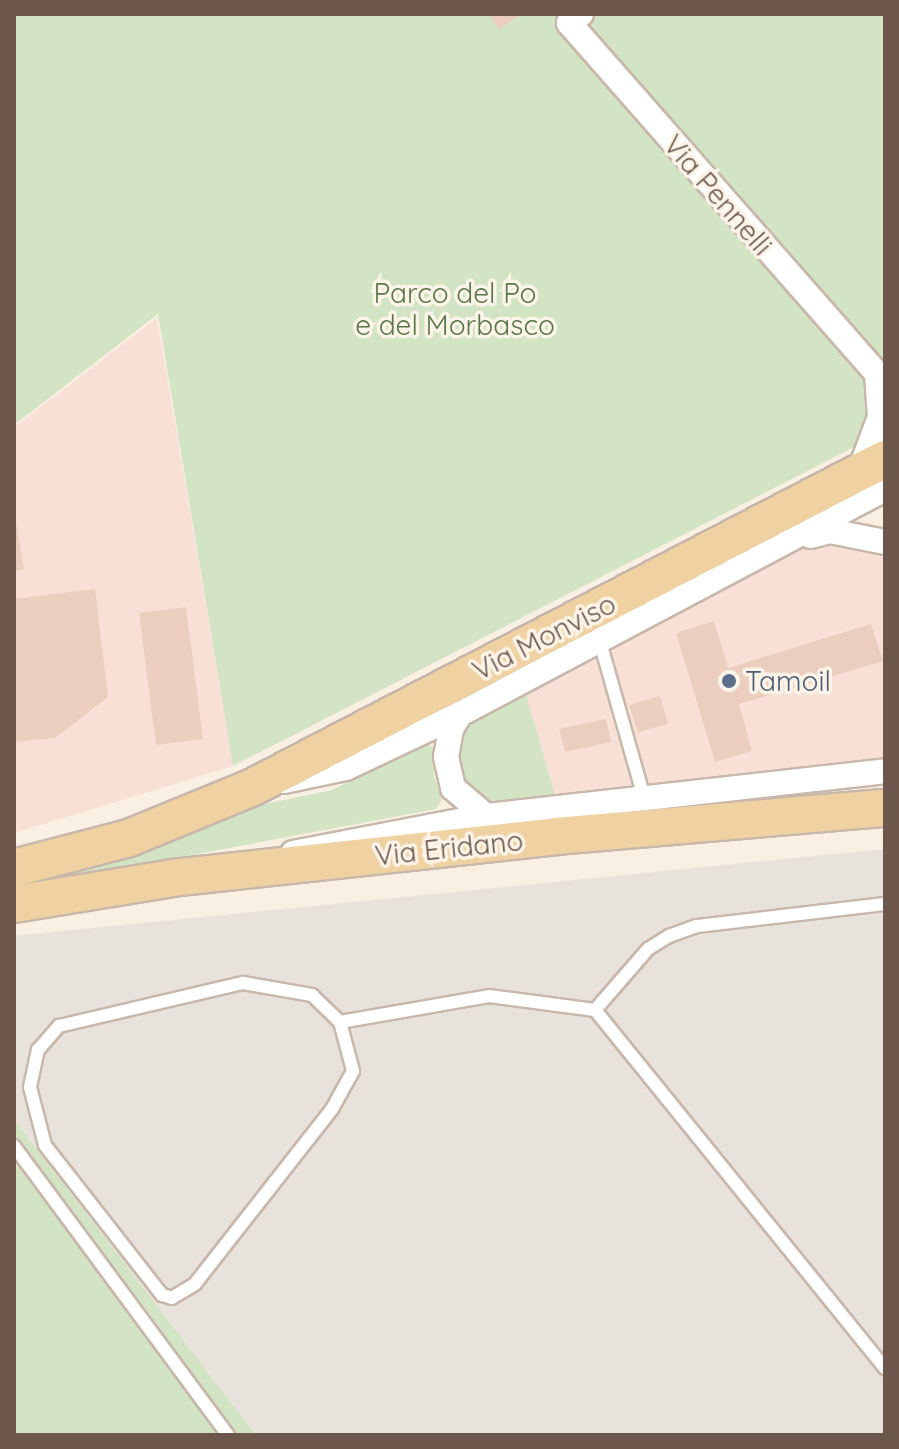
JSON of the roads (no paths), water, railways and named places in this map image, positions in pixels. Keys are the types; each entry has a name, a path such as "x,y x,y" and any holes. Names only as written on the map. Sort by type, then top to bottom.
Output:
{"main road":[{"name":"Via Monviso","path":"14,868 129,838 251,788 876,473"},
{"name":"Via Eridano","path":"14,904 242,871 556,836 885,808"}],"street":[{"name":"Via Pennelli","path":"581,14 569,23 881,381 876,473"},
{"path":"251,788 346,768 460,714 785,542 876,473"},
{"path":"785,542 830,531 885,542"},
{"path":"460,714 448,743 449,774 453,788 486,816"},
{"path":"242,871 312,846 486,816 885,771"}],"lane":[{"path":"600,642 644,797"},
{"path":"595,1010 648,949 669,936 697,926 885,904"},
{"path":"243,983 312,995 340,1022 353,1071 332,1109 195,1284 180,1297 162,1295 45,1145 30,1087 38,1050 59,1026 243,983"},
{"path":"340,1022 489,996 595,1010 885,1368"},
{"path":"14,1146 228,1435"}],"place":[{"name":"Tamoil","path":"729,681"}],"park label":[{"name":"Parco del Po e del Morbasco","path":"455,309"}]}
